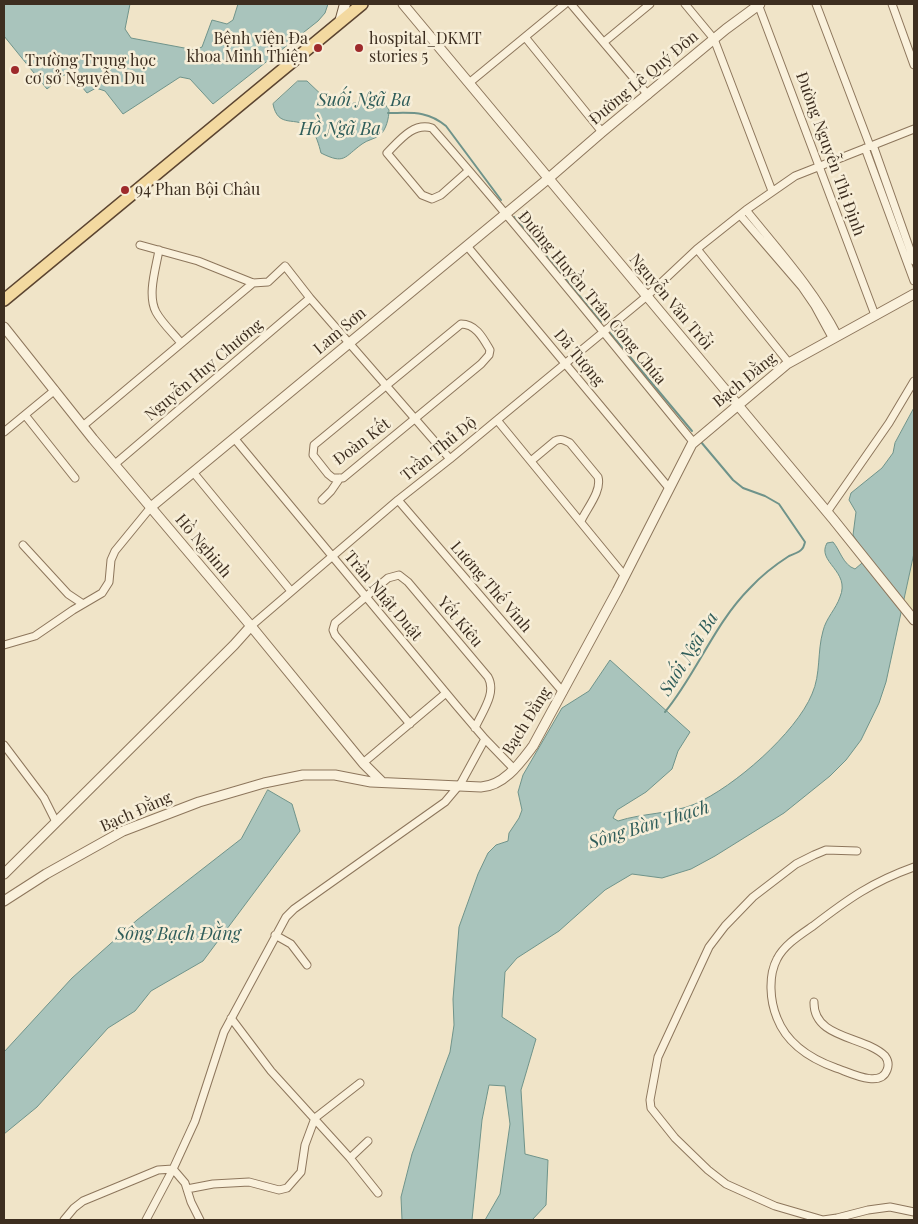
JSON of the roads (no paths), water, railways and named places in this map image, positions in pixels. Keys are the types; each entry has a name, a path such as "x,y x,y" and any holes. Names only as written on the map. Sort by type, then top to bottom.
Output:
{"main road":[{"path":"340,22 345,4"},
{"path":"4,300 362,4"}],"street":[{"name":"Nguyễn Văn Trỗi","path":"403,4 833,519 914,620"},
{"path":"469,83 565,4"},
{"path":"571,4 648,94"},
{"path":"604,42 650,4"},
{"path":"685,4 714,40 772,191"},
{"name":"Đường Lê Quý Đôn","path":"549,178 602,132 759,4"},
{"name":"Đường Nguyễn Thị Định","path":"759,4 874,315"},
{"path":"816,4 914,261"},
{"path":"892,4 914,65"},
{"path":"525,37 602,132"},
{"name":"Đường Huyền Trân Công Chúa","path":"468,171 441,195 432,199 422,195 387,153 405,135 416,128 425,126 432,128 505,214 694,443"},
{"name":"Trần Thủ Độ","path":"251,626 398,500 647,296 697,250 772,191 795,176 914,129"},
{"path":"869,146 914,281"},
{"name":"Lam Sơn","path":"151,507 549,178"},
{"path":"743,213 808,284 828,317 835,337"},
{"path":"140,245 198,261 253,283 268,282 285,266 310,298 450,459"},
{"name":"Dã Tượng","path":"467,246 669,488"},
{"path":"159,250 152,293 153,301 157,314 181,343"},
{"path":"697,250 789,363"},
{"path":"84,425 253,283"},
{"name":"Bạch Đằng","path":"4,901 46,874 123,831 199,802 264,783 303,774 335,775 361,781 382,782 491,786 499,782 514,769 533,746 694,443 789,363 914,294"},
{"name":"Nguyễn Huy Chương","path":"115,464 310,298"},
{"name":"Đoàn Kết","path":"461,324 468,324 474,327 490,350 489,355 482,364 343,478 333,478 312,455 314,445 387,386 461,324"},
{"name":"Hồ Nghinh","path":"4,327 363,764 382,782"},
{"path":"827,512 889,423 914,381"},
{"path":"4,432 55,390"},
{"path":"25,415 75,478"},
{"path":"497,420 581,520 624,575"},
{"name":"Trần Nhật Duật","path":"234,438 475,728 514,769"},
{"path":"531,461 559,439 570,443 598,477 600,483 581,520"},
{"path":"193,472 290,591"},
{"path":"322,500 340,478"},
{"name":"Lương Thế Vinh","path":"398,500 563,692"},
{"path":"4,645 35,636 99,594 108,586 112,556 115,550 151,507"},
{"path":"23,545 68,594 83,604"},
{"name":"Yết Kiêu","path":"410,724 335,635 333,630 335,624 388,578 399,575 404,578 482,669 492,684 492,692 475,728"},
{"path":"4,874 251,626"},
{"path":"363,764 446,693"},
{"path":"146,1220 173,1170 195,1121 224,1032 286,917 294,909 445,802 459,785 485,739"},
{"path":"4,745 44,798 56,822"},
{"path":"857,851 826,850 796,864 753,897 725,926 709,947 658,1057 650,1100 651,1108 675,1138 708,1170 726,1184 775,1206 822,1220 890,1207 913,1210"},
{"path":"814,1002 815,1014 830,1029 858,1040 885,1056 888,1064 887,1072 883,1076 877,1079 870,1079 832,1066 810,1056 792,1043 779,1024 773,1010 771,992 773,970 776,960 785,948 845,901 881,880 914,867"},
{"path":"275,935 290,944 306,965"},
{"path":"231,1018 272,1071 350,1158 366,1181 378,1193"},
{"path":"187,1189 213,1184 249,1182 279,1190 287,1188 301,1172 305,1145 315,1118 360,1083"},
{"path":"350,1158 368,1141"},
{"path":"64,1220 74,1208 90,1198 158,1170 173,1170 183,1179 200,1220"}],"water":[{"path":"4,4 130,4 125,29 131,38 195,50 202,47 212,20 227,24 233,20 238,4 328,4 325,13 318,21 213,104 190,79 180,77 123,114 105,91 96,88 87,93 73,76 64,75 47,89 4,36"},
{"name":"Hồ Ngã Ba","path":"298,81 307,81 328,101 340,93 349,104 366,101 379,95 389,110 384,130 376,138 364,143 344,158 329,157 321,153 316,136 310,128 299,122 283,120 275,112 273,104"},
{"name":"Sông Bàn Thạch","path":"914,408 914,553 886,682 879,703 861,740 846,760 830,776 784,813 691,869 662,878 632,874 605,890 559,931 517,958 505,972 502,1017 536,1039 521,1090 525,1154 548,1160 546,1205 532,1220 485,1220 500,1194 510,1124 505,1086 489,1085 482,1120 472,1220 402,1220 401,1197 412,1154 450,1052 454,1025 453,999 459,927 478,874 488,853 496,845 508,841 509,833 519,818 522,810 518,792 523,775 562,708 589,691 610,660 690,732 678,751 672,769 646,792 617,810 613,818 618,821 676,810 695,804 711,796 745,772 792,725 812,694 817,679 823,631 840,597 842,588 838,573 826,556 827,543 833,542 847,564 855,569 868,558 853,535 856,512 849,500 851,493 882,468 893,453 895,443"},
{"name":"Sông Bạch Đằng","path":"268,790 292,804 300,831 203,961 151,991 135,1011 108,1028 37,1107 4,1134 4,1052 72,978 137,920 241,839"}],"waterway":[{"name":"Suối Ngã Ba","path":"388,113 425,115 446,126 501,200"},
{"name":"Suối Ngã Ba","path":"514,217 601,322"},
{"name":"Suối Ngã Ba","path":"610,333 692,431"},
{"name":"Suối Ngã Ba","path":"665,712 737,602 768,571 801,550 805,542 779,504 765,496 743,488 733,480 701,442"}],"place":[{"name":"Bệnh viện Đa khoa Minh Thiện","path":"318,48"},
{"name":"hospital_DKMT stories 5","path":"359,48"},
{"name":"Trường Trung học cơ sở Nguyễn Du","path":"15,70"},
{"name":"94 Phan Bội Châu","path":"125,190"}]}
